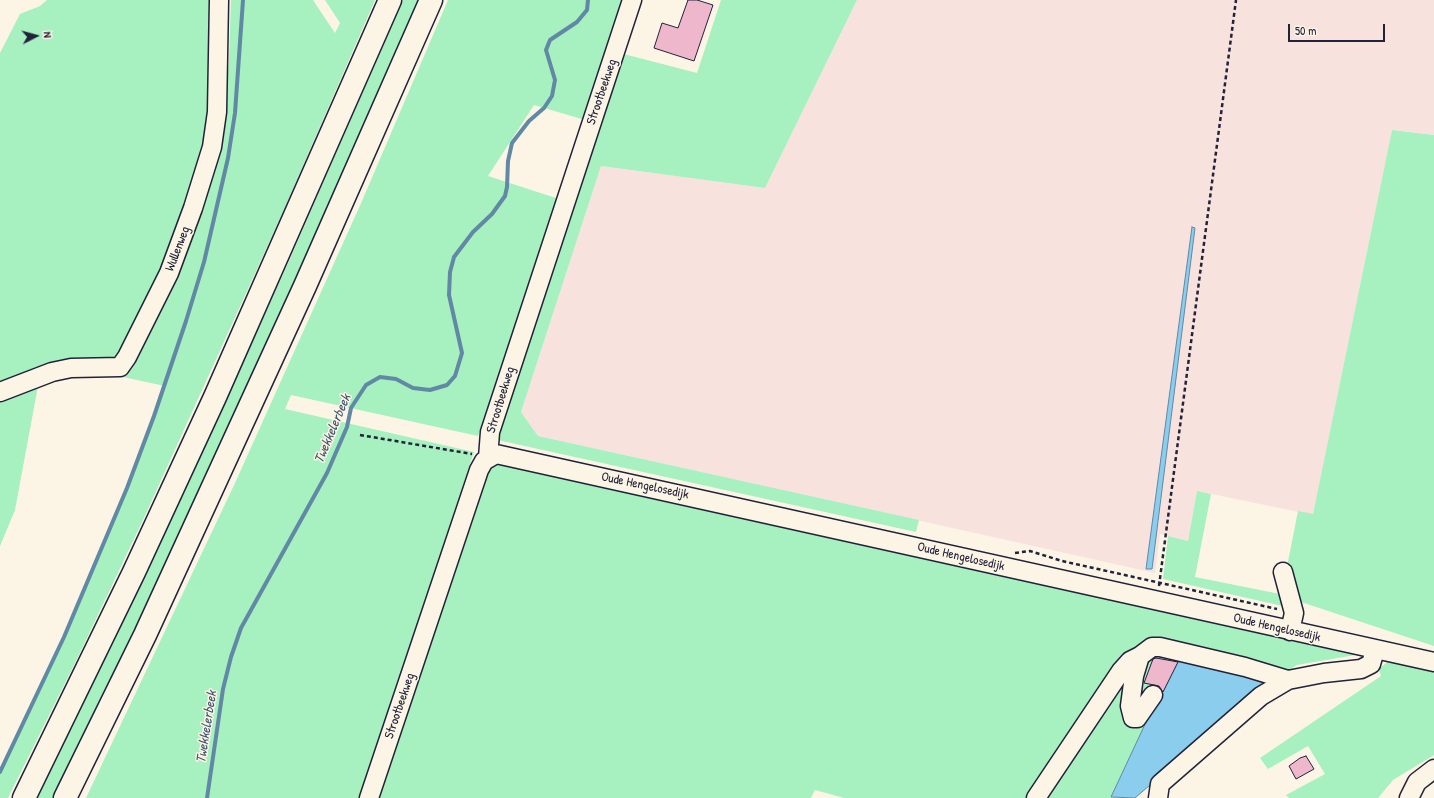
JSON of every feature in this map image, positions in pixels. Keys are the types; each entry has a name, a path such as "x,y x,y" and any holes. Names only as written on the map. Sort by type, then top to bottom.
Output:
{"highway":[{"path":"24,798 134,572 212,404 390,0"},
{"path":"65,798 174,571 305,286 431,0"}],"street":[{"name":"Wullenweg","path":"0,392 52,372 71,368 120,367 127,357 169,273 193,208 212,147 217,112 218,0"},
{"name":"Strootbeekweg","path":"369,798 479,470 488,458 490,432 632,0"},
{"name":"Oude Hengelosedijk","path":"488,458 500,454 1434,662"},
{"path":"1283,572 1294,613 1290,631"},
{"path":"1036,798 1121,671 1130,661 1152,647 1160,647 1263,671 1288,680"},
{"path":"1158,798 1160,784 1261,696 1288,680 1324,673 1361,669 1371,664 1375,650"},
{"path":"1140,656 1134,676 1131,694 1130,706 1133,718 1137,718 1153,695"},
{"path":"1409,798 1417,782 1434,769"}],"path":[{"path":"1160,573 1236,0"},
{"path":"360,435 488,458"}],"shaded area":[{"path":"857,0 1434,0 1434,135 1392,130 1313,515 1197,491 1188,541 1160,534 1155,573 538,436 521,412 601,166 765,188"}],"green space":[{"path":"47,0 217,0 214,74 205,150 175,244 115,361 0,385 0,53 20,14 40,6"},
{"path":"231,0 313,0 335,33 340,23 325,0 375,0 282,214 143,520 76,661 8,798 0,798 0,772 64,637 127,488 165,386 123,377 148,327 223,114 229,61"},
{"path":"403,0 423,0 260,373 54,798 36,798 168,525 289,261"},
{"path":"448,0 623,0 595,82 585,120 534,105 488,176 559,199 478,436 291,395 285,409 474,452 359,798 86,798 235,483 362,201"},
{"path":"721,0 857,0 765,188 601,166 521,412 538,436 919,520 916,532 493,439 620,53 697,73"},
{"path":"1392,130 1434,135 1434,646 1298,601 1286,572 1298,511 1313,514"},
{"path":"38,386 15,510 0,546 0,401"},
{"path":"493,462 1367,653 1297,665 1269,682 1176,659 1111,798 844,798 815,790 811,798 376,798 483,475"},
{"path":"1197,491 1211,494 1195,577 1285,595 1287,607 1163,579 1168,536 1188,541"},
{"path":"1392,658 1434,668 1434,755 1393,780 1378,798 1289,798 1286,795 1325,774 1308,746 1268,769 1260,758 1381,676 1379,669"}],"water":[{"path":"1192,227 1195,228 1152,569 1146,569"},
{"path":"1176,658 1269,682 1135,798 1111,797"}],"building":[{"path":"688,0 697,0 713,5 694,61 654,48 662,23 678,28"},
{"path":"1156,658 1178,662 1163,692 1159,686 1144,683 1153,659"},
{"path":"1306,756 1314,769 1296,779 1289,766 1300,758"}],"waterway":[{"path":"0,772 64,637 127,488 154,416 186,321 204,262 228,158 235,113 243,0"},
{"name":"Twekkelerbeek","path":"207,798 223,689 231,657 241,628 327,473 347,427 351,408 366,385 380,377 396,379 413,388 430,390 447,385 455,376 462,353 449,295 450,272 454,257 473,232 492,214 505,196 507,187 508,161 512,143 529,121 544,108 552,96 555,80 546,50 550,40 577,22 587,10 588,0"}]}
